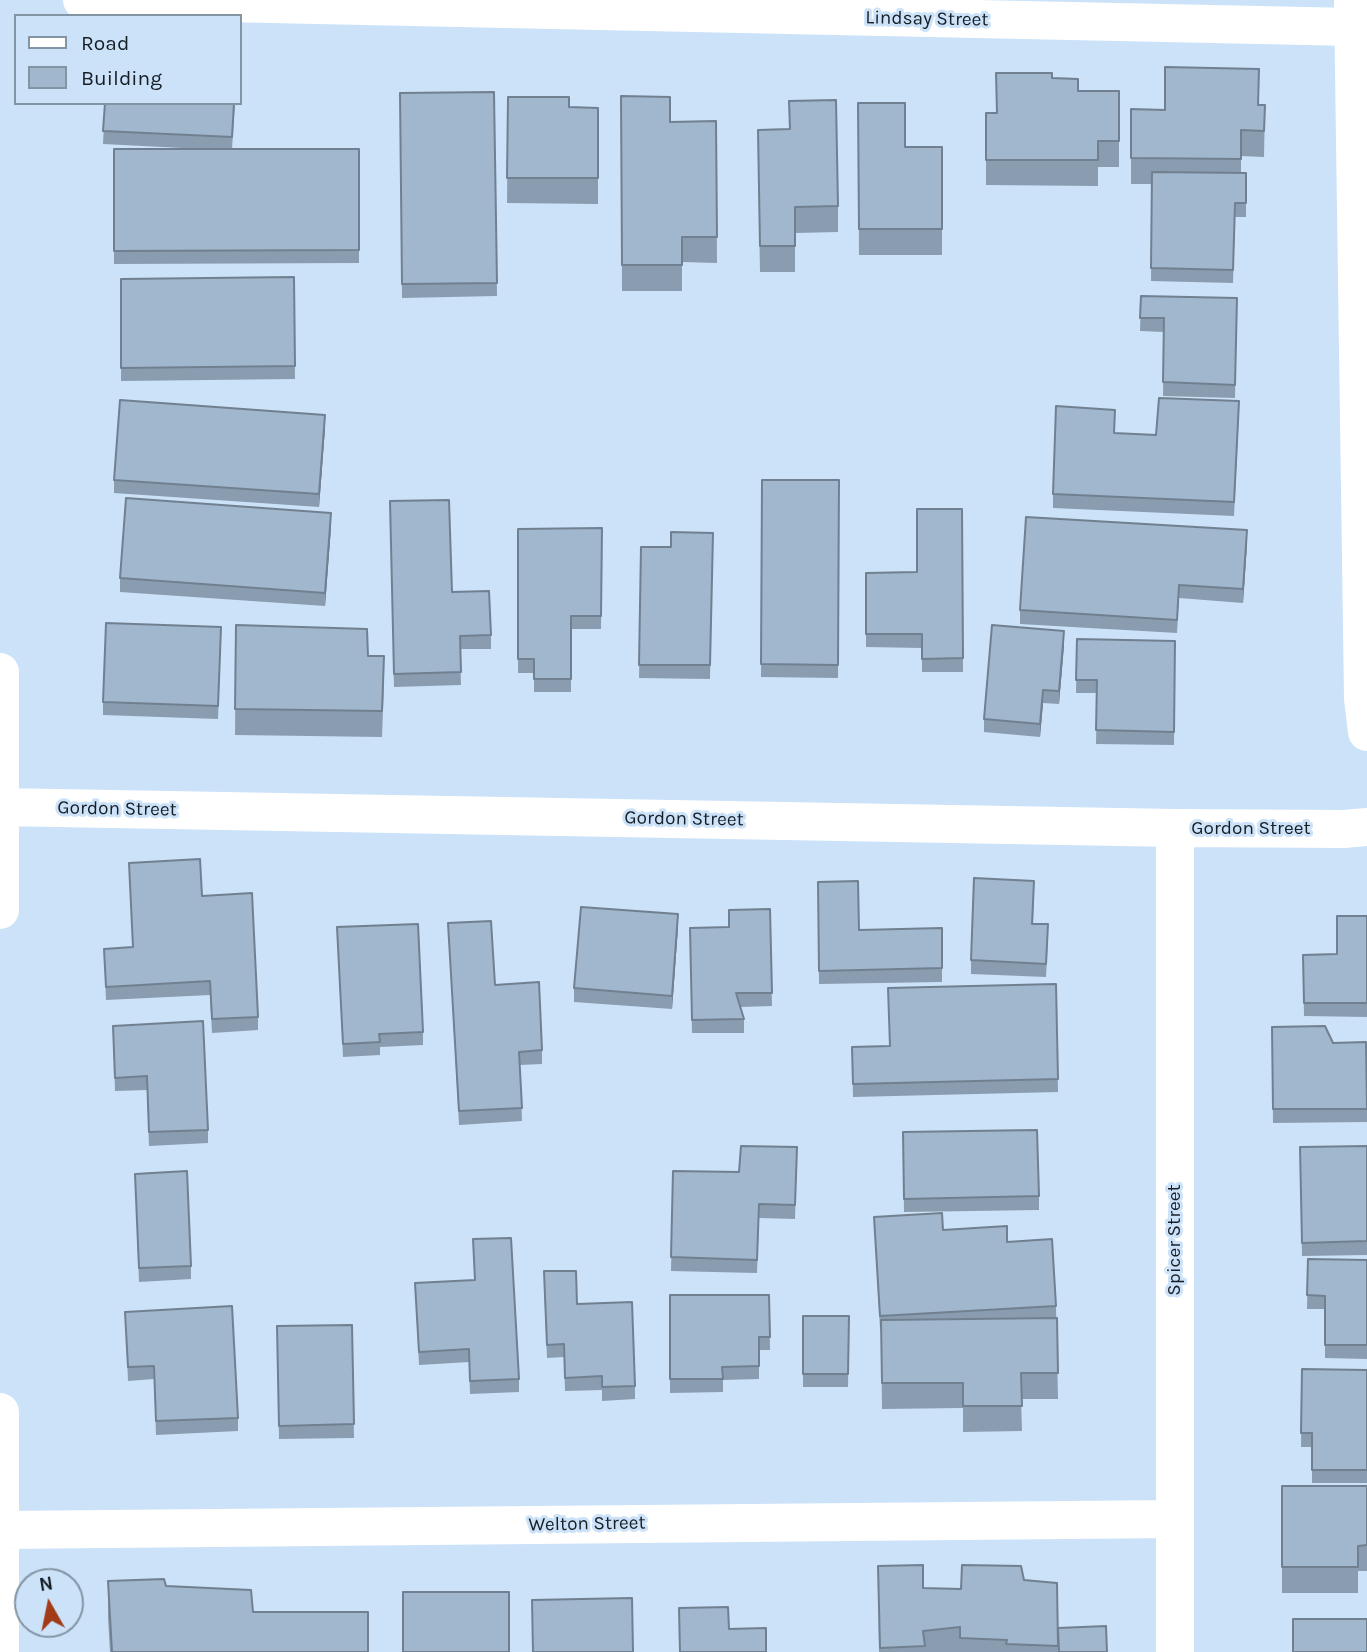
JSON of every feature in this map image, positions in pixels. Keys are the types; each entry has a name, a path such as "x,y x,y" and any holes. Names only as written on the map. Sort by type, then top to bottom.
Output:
{"street":[{"name":"Lindsay Street","path":"82,0 1353,13"},
{"path":"1353,13 1363,684 1367,732"},
{"path":"0,672 0,910"},
{"name":"Gordon Street","path":"1,807 1175,828 1344,830 1367,827"},
{"name":"Spicer Street","path":"1175,828 1175,1652"},
{"path":"0,1412 0,1652"},
{"name":"Welton Street","path":"1,1530 1174,1519"}],"building":[{"path":"1165,67 1259,69 1258,105 1265,105 1264,131 1241,130 1241,159 1131,158 1131,109 1165,110"},
{"path":"996,73 1052,73 1052,78 1078,79 1078,91 1119,91 1119,141 1098,141 1098,160 986,160 986,113 997,113"},
{"path":"494,92 497,283 402,284 400,93"},
{"path":"621,96 670,97 670,122 716,121 717,237 682,237 682,265 622,265"},
{"path":"508,97 569,97 569,107 598,108 598,178 507,178"},
{"path":"836,100 838,206 795,207 795,246 760,246 758,130 790,129 789,101"},
{"path":"858,103 905,103 905,147 942,147 942,229 859,229"},
{"path":"105,105 234,105 232,137 103,131"},
{"path":"114,149 359,149 359,250 114,251"},
{"path":"1152,172 1246,173 1246,203 1235,203 1233,270 1151,268"},
{"path":"294,277 295,366 121,368 121,279"},
{"path":"1141,296 1237,298 1235,385 1163,382 1164,318 1140,318"},
{"path":"1159,398 1239,401 1234,502 1053,494 1056,406 1115,410 1114,433 1156,435"},
{"path":"120,400 325,415 319,494 114,480"},
{"path":"762,480 839,480 838,665 761,664"},
{"path":"126,498 331,513 325,593 120,578"},
{"path":"449,500 452,592 489,591 491,635 460,636 461,672 394,674 390,501"},
{"path":"917,509 962,509 963,658 922,659 922,634 866,634 866,573 917,572"},
{"path":"1026,517 1247,530 1243,589 1179,585 1177,620 1020,610"},
{"path":"602,528 601,616 571,616 571,679 534,679 534,659 518,659 518,529"},
{"path":"671,532 713,533 710,665 639,665 641,547 671,547"},
{"path":"106,623 221,627 218,706 103,702"},
{"path":"236,625 367,629 368,656 384,656 382,711 235,709"},
{"path":"992,625 1064,631 1059,691 1043,690 1040,724 984,719"},
{"path":"1077,639 1175,641 1174,732 1096,730 1097,680 1076,680"},
{"path":"200,859 202,896 252,893 258,1017 212,1019 210,981 106,987 104,949 133,947 129,863"},
{"path":"974,878 1034,881 1032,924 1048,924 1046,964 971,960"},
{"path":"858,881 859,930 942,928 942,968 819,971 818,882"},
{"path":"581,907 678,914 672,996 574,988"},
{"path":"770,909 772,993 736,993 744,1019 692,1020 690,928 729,927 729,910"},
{"path":"1337,916 1367,916 1367,1003 1304,1003 1303,955 1337,954"},
{"path":"491,921 495,985 539,982 542,1050 519,1052 522,1108 459,1111 448,923"},
{"path":"418,924 423,1032 379,1034 380,1042 343,1044 337,927"},
{"path":"1056,984 1058,1079 853,1084 852,1047 890,1046 888,988"},
{"path":"203,1021 208,1130 149,1132 147,1076 115,1078 113,1026"},
{"path":"1325,1026 1333,1043 1366,1042 1367,1109 1273,1109 1272,1027"},
{"path":"1037,1130 1039,1196 904,1199 903,1132"},
{"path":"741,1146 797,1147 795,1205 759,1204 757,1260 671,1257 673,1171 739,1172"},
{"path":"1367,1146 1367,1241 1302,1243 1300,1147"},
{"path":"187,1171 191,1266 139,1268 135,1174"},
{"path":"942,1213 943,1230 1007,1226 1007,1242 1052,1239 1056,1306 880,1316 874,1217"},
{"path":"511,1238 519,1379 470,1381 469,1349 419,1352 415,1283 475,1280 473,1239"},
{"path":"1308,1259 1367,1260 1367,1345 1325,1345 1325,1296 1307,1295"},
{"path":"544,1271 576,1271 577,1304 632,1302 635,1386 602,1387 602,1376 565,1378 564,1344 547,1345"},
{"path":"670,1295 769,1295 770,1337 759,1337 759,1366 722,1367 723,1379 670,1379"},
{"path":"232,1306 238,1418 156,1421 154,1366 128,1367 125,1312"},
{"path":"803,1316 849,1316 848,1374 803,1374"},
{"path":"1057,1318 1058,1373 1021,1373 1022,1406 963,1406 963,1383 882,1383 881,1320"},
{"path":"352,1325 354,1424 279,1426 277,1326"},
{"path":"1302,1369 1367,1370 1367,1470 1312,1470 1312,1433 1301,1433"},
{"path":"1282,1486 1367,1486 1367,1545 1358,1546 1358,1567 1282,1567"},
{"path":"923,1565 923,1588 961,1589 962,1565 1021,1566 1024,1580 1057,1583 1058,1646 1006,1644 1007,1640 960,1638 960,1627 923,1631 925,1646 880,1648 878,1566"},
{"path":"164,1579 166,1586 251,1590 253,1612 368,1612 368,1652 112,1652 108,1581"},
{"path":"403,1592 509,1592 509,1652 403,1652"},
{"path":"632,1598 633,1652 533,1652 532,1600"},
{"path":"728,1607 729,1629 766,1628 766,1652 680,1652 679,1608"},
{"path":"1293,1619 1367,1619 1367,1652 1293,1652"},
{"path":"1106,1626 1107,1652 1059,1652 1058,1628"}]}
